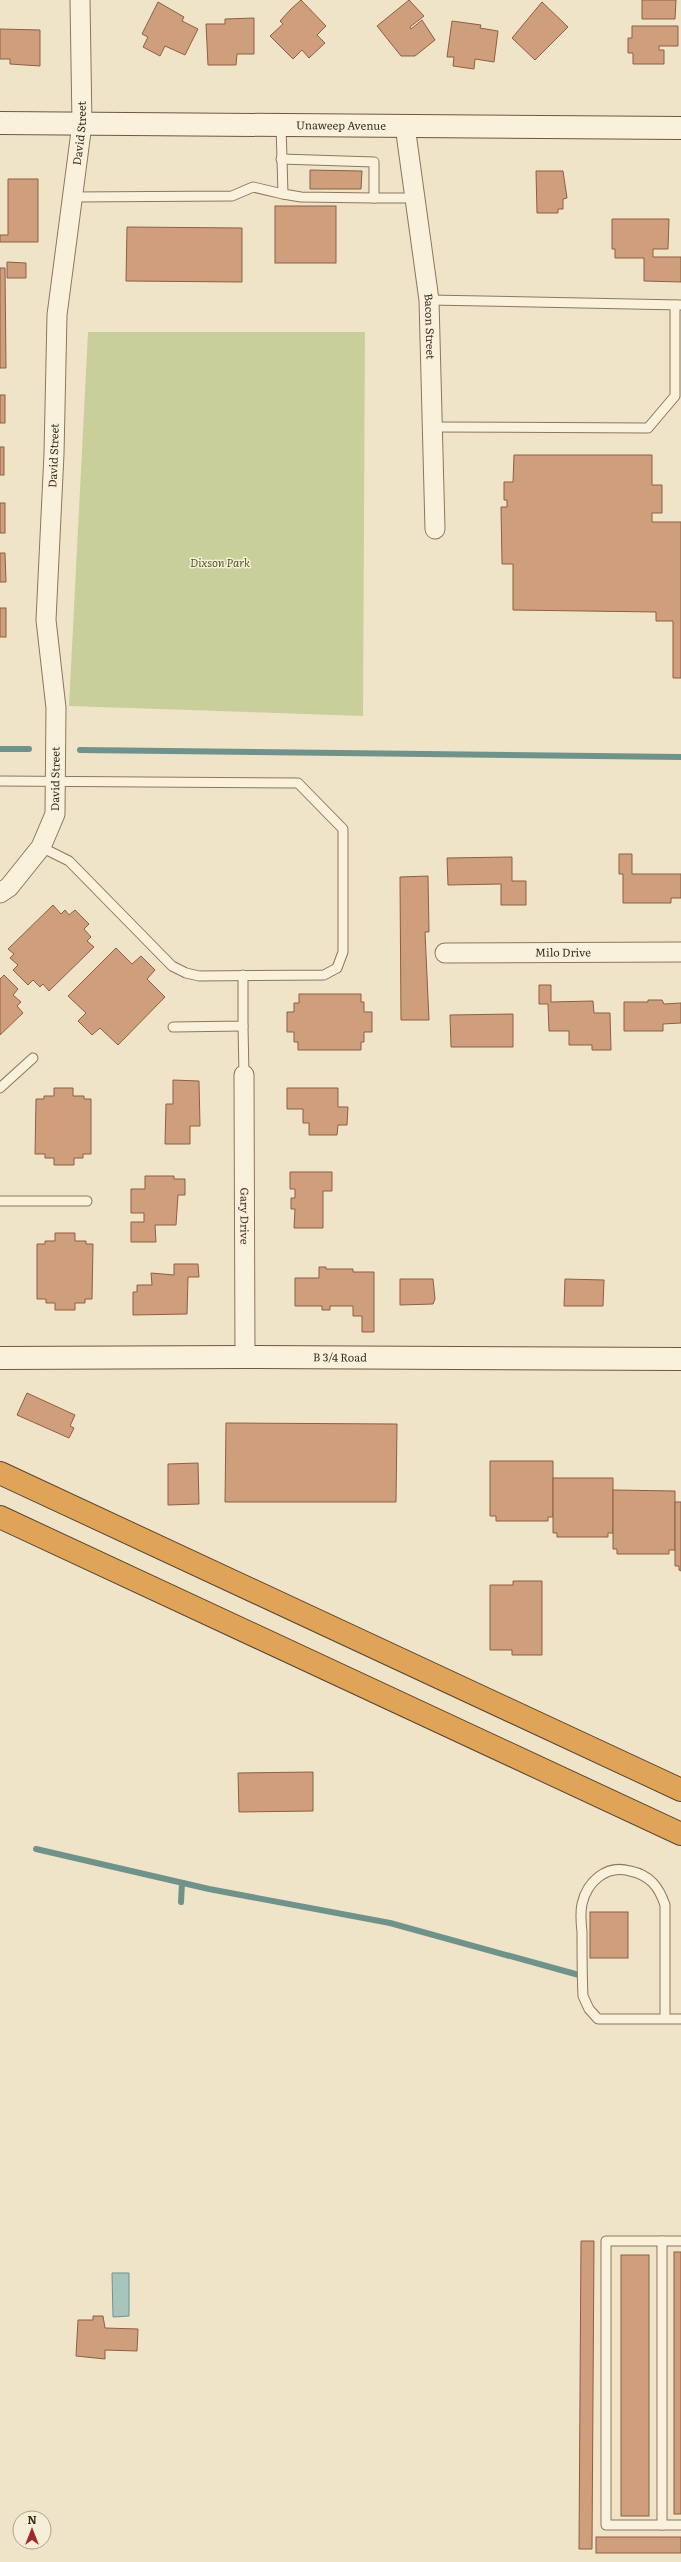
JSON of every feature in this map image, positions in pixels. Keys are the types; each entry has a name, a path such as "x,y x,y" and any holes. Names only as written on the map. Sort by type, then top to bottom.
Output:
{"highway":[{"path":"0,1473 681,1790"},
{"path":"0,1517 681,1834"}],"main road":[{"name":"Unaweep Avenue","path":"0,123 681,128"},
{"name":"B 3/4 Road","path":"0,1358 245,1357 681,1359"}],"street":[{"name":"David Street","path":"0,894 41,847 55,814 56,708 46,620 54,454 57,315 82,124 80,0"},
{"name":"Bacon Street","path":"406,126 429,300 435,529"},
{"name":"Milo Drive","path":"445,953 681,952"},
{"name":"Gary Drive","path":"244,1075 245,1357"}],"lane":[{"path":"281,125 283,194"},
{"path":"281,159 335,166 374,162 374,198"},
{"path":"73,197 232,196 252,187 302,197 335,193 374,198 415,198"},
{"path":"429,300 678,305 675,396 648,428 432,427"},
{"path":"0,781 298,784 342,829 342,952 337,968 324,975 199,976 186,973 172,966 69,861 41,847"},
{"path":"243,975 244,1075"},
{"path":"173,1027 243,1026"},
{"path":"0,1088 33,1058"},
{"path":"0,1201 87,1201"},
{"path":"665,2020 665,1905 660,1891 649,1878 632,1871 618,1868 601,1875 588,1886 581,1906 582,1996 589,2009 598,2020 665,2020 681,2019"},
{"path":"681,2241 606,2241 606,2525 681,2525"},
{"path":"662,2241 662,2525"}],"green space":[{"name":"Dixson Park","path":"88,332 365,332 363,716 69,706"}],"water":[{"path":"112,2273 129,2273 129,2316 113,2317"}],"building":[{"path":"301,0 326,26 317,35 325,43 309,58 302,50 293,59 270,36 283,24 280,21"},
{"path":"409,0 424,16 410,27 411,29 422,20 435,40 415,56 401,56 377,26"},
{"path":"642,0 676,0 675,19 642,19"},
{"path":"158,2 184,17 182,21 198,29 185,55 165,46 160,56 143,47 148,37 142,34"},
{"path":"542,2 568,27 535,60 512,38"},
{"path":"254,18 254,54 237,54 236,65 208,65 206,24 225,24 225,19"},
{"path":"452,21 481,25 480,28 498,31 494,62 475,59 474,69 453,66 454,57 447,57"},
{"path":"632,26 678,26 678,46 659,46 659,50 664,50 664,64 633,64 633,53 628,53 628,38 632,38"},
{"path":"0,29 40,30 40,66 10,64 10,59 0,59"},
{"path":"310,170 362,171 361,189 310,189"},
{"path":"536,171 563,171 567,198 563,199 563,209 558,209 558,213 537,213"},
{"path":"8,179 38,179 38,242 0,242 0,235 8,235"},
{"path":"275,206 336,206 336,263 275,263"},
{"path":"612,219 669,219 668,249 653,249 653,257 681,257 681,282 644,281 644,258 615,258 615,249 612,249"},
{"path":"127,227 242,228 242,282 126,281"},
{"path":"7,262 26,263 26,278 7,278"},
{"path":"0,268 5,268 6,368 0,368"},
{"path":"0,395 5,395 5,423 0,423"},
{"path":"0,447 4,447 4,475 0,475"},
{"path":"514,455 652,455 652,485 662,485 662,513 652,513 652,522 681,522 681,678 673,678 673,621 656,621 656,612 513,610 513,564 502,564 501,507 507,507 507,500 504,500 504,482 513,482"},
{"path":"0,503 5,503 5,533 0,533"},
{"path":"0,553 5,553 6,582 0,582"},
{"path":"0,608 6,608 6,637 0,637"},
{"path":"619,854 632,854 632,874 681,874 681,898 671,898 671,903 623,903 623,874 619,874"},
{"path":"512,857 512,881 526,881 526,905 501,905 501,884 448,885 447,858"},
{"path":"428,876 429,932 425,932 429,1020 401,1020 400,877"},
{"path":"53,905 61,914 65,910 69,915 75,910 89,924 84,929 91,937 87,941 94,947 49,991 43,984 40,987 33,980 28,985 13,970 18,965 10,958 14,954 8,949"},
{"path":"116,948 132,964 141,956 155,970 147,979 165,997 118,1045 100,1028 92,1035 78,1021 86,1013 68,996"},
{"path":"4,975 18,989 13,995 21,1002 17,1006 23,1013 0,1035 0,979"},
{"path":"539,985 551,985 551,1002 593,1001 594,1013 610,1013 611,1050 592,1050 592,1045 569,1045 569,1031 549,1031 548,1004 539,1004"},
{"path":"299,994 361,994 361,1002 364,1002 364,1012 372,1012 372,1032 364,1032 364,1042 361,1042 361,1050 298,1050 298,1042 294,1042 294,1032 287,1032 287,1012 294,1012 294,1003 299,1003"},
{"path":"648,1000 662,1000 664,1004 681,1003 681,1023 663,1024 663,1031 624,1031 624,1002 648,1002"},
{"path":"513,1014 513,1047 451,1047 450,1015"},
{"path":"173,1080 199,1081 200,1126 190,1126 190,1144 165,1144 166,1104 173,1104"},
{"path":"54,1088 73,1088 73,1096 84,1096 84,1099 91,1099 91,1154 83,1154 83,1158 74,1158 74,1165 54,1165 54,1158 45,1158 45,1154 35,1154 36,1099 44,1099 44,1096 54,1096"},
{"path":"287,1088 338,1088 338,1107 348,1107 347,1125 338,1125 337,1135 309,1135 309,1123 303,1123 303,1109 287,1109"},
{"path":"290,1172 332,1172 332,1191 323,1191 323,1228 294,1228 295,1209 291,1209 291,1198 295,1198 295,1189 290,1189"},
{"path":"145,1176 174,1176 174,1179 185,1179 185,1195 178,1195 176,1225 155,1225 156,1242 131,1242 131,1222 144,1222 144,1213 131,1213 131,1189 145,1189"},
{"path":"55,1233 75,1233 75,1241 86,1241 86,1244 93,1244 92,1299 85,1299 85,1303 75,1303 75,1310 55,1310 55,1303 46,1303 46,1299 37,1299 37,1244 45,1244 45,1241 55,1241"},
{"path":"174,1264 198,1264 199,1277 188,1277 187,1314 133,1315 133,1292 137,1292 137,1285 152,1285 151,1273 174,1275"},
{"path":"319,1267 326,1267 326,1269 353,1269 353,1272 374,1272 374,1332 362,1332 362,1316 353,1316 353,1306 330,1306 330,1310 322,1310 322,1306 295,1306 295,1278 319,1278"},
{"path":"400,1279 433,1279 435,1299 433,1304 400,1305"},
{"path":"565,1279 604,1280 603,1306 564,1306"},
{"path":"27,1393 75,1415 70,1426 74,1428 69,1438 17,1415"},
{"path":"226,1423 397,1424 396,1502 225,1502"},
{"path":"490,1461 553,1461 553,1517 548,1517 548,1521 496,1521 496,1516 490,1516"},
{"path":"198,1463 199,1504 168,1505 168,1464"},
{"path":"553,1478 613,1478 613,1533 608,1533 608,1537 557,1537 557,1533 553,1533"},
{"path":"613,1490 675,1491 675,1550 669,1550 669,1554 617,1554 617,1549 613,1549"},
{"path":"675,1502 681,1502 681,1571 679,1570 679,1566 675,1566"},
{"path":"513,1581 542,1581 542,1655 512,1655 512,1650 490,1650 490,1585 513,1585"},
{"path":"313,1772 313,1811 239,1812 238,1773"},
{"path":"590,1912 628,1912 628,1958 590,1958"},
{"path":"581,2241 594,2241 592,2549 579,2549"},
{"path":"674,2252 681,2252 681,2514 674,2514"},
{"path":"621,2255 649,2255 649,2516 621,2516"},
{"path":"93,2316 103,2316 105,2328 138,2329 137,2351 105,2350 105,2359 76,2356 78,2320 93,2320"},
{"path":"596,2537 681,2537 681,2553 596,2553"}],"waterway":[{"path":"0,749 29,749"},
{"path":"80,750 681,757"},
{"path":"36,1849 209,1889 390,1923 579,1975"},
{"path":"181,1902 182,1883"}]}
